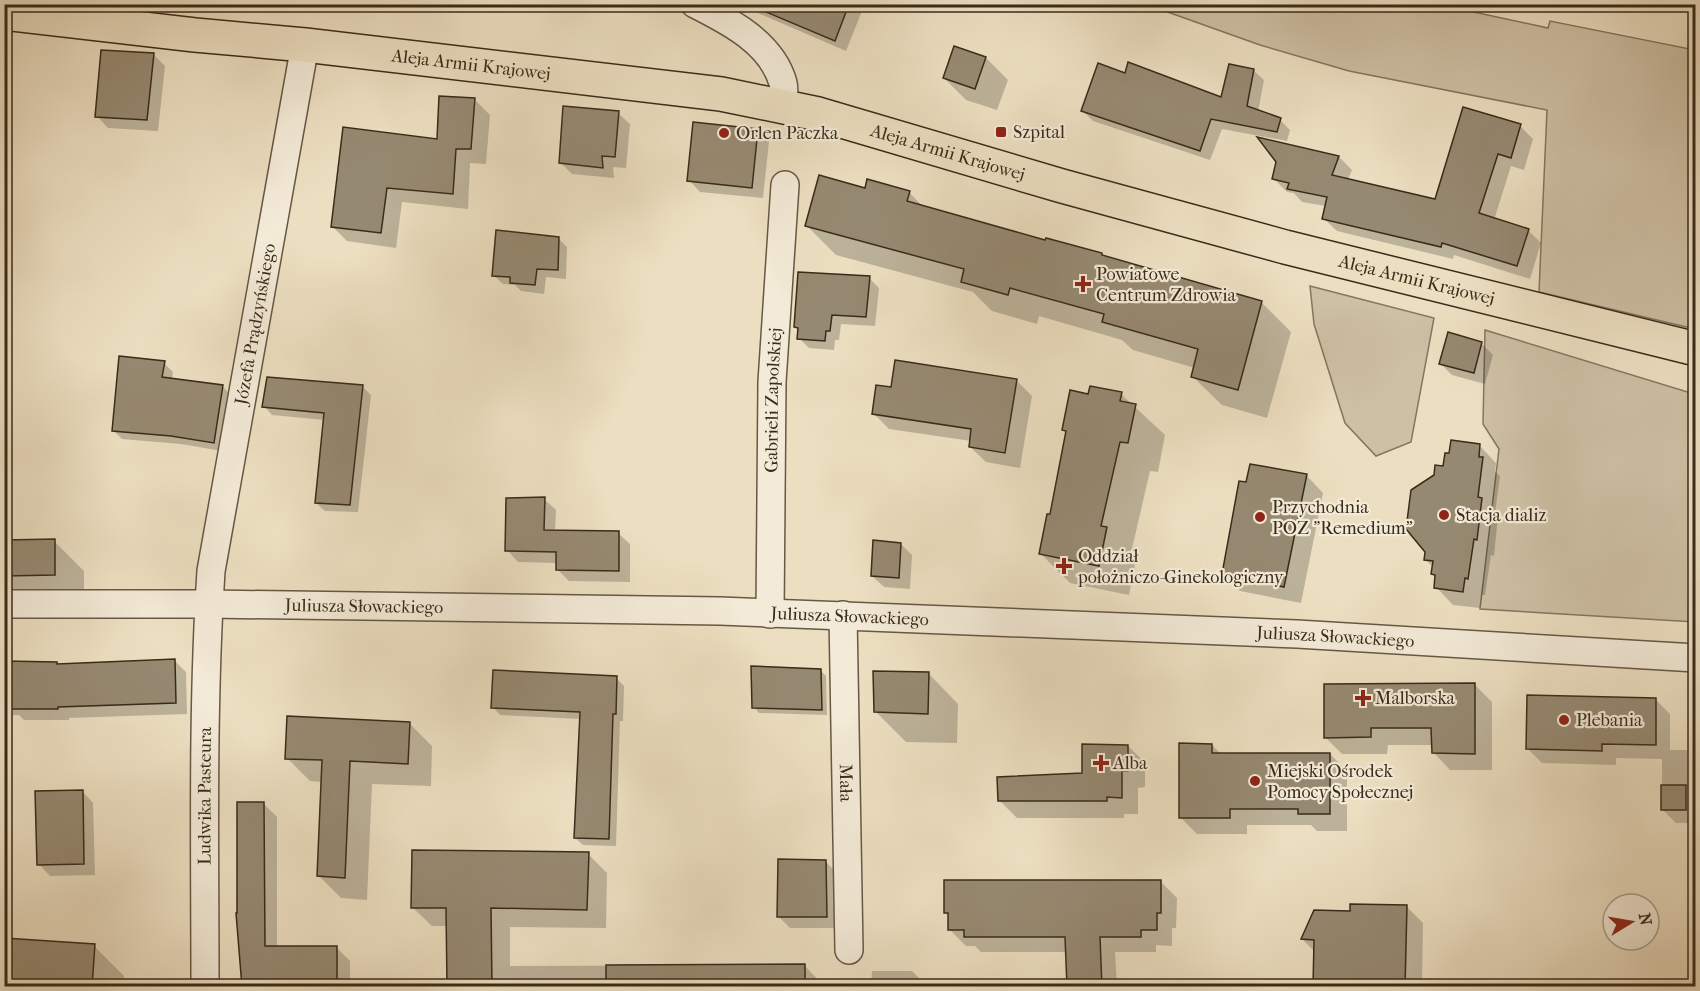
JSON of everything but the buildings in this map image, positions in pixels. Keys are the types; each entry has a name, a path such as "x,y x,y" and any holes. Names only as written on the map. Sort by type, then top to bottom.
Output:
{"main road":[{"name":"Aleja Armii Krajowej","path":"4,13 305,45 721,94 783,106 1274,244 1695,350"}],"street":[{"path":"695,4 732,23 758,44 774,65 784,84 783,106"},
{"name":"Józefa Prądzyńskiego","path":"209,603 215,548 305,45"},
{"name":"Gabrieli Zapolskiej","path":"770,614 772,382 785,185"},
{"name":"Juliusza Słowackiego","path":"4,604 209,603 720,611 1297,634 1695,658"},
{"name":"Ludwika Pasteura","path":"205,987 206,713 209,603"},
{"name":"Mała","path":"843,615 849,950"}],"shaded area":[{"path":"1148,5 1441,5 1548,28 1550,21 1695,50 1695,329 1539,292 1547,110 1349,71 1260,45"},
{"path":"1310,286 1434,318 1411,442 1376,456 1345,423 1314,324"},
{"path":"1485,330 1691,393 1696,502 1695,622 1480,609 1499,449 1483,424"}],"place":[{"name":"Szpital","path":"1001,132"},
{"name":"Orlen Paczka","path":"724,133"},
{"name":"Powiatowe Centrum Zdrowia","path":"1083,284"},
{"name":"Stacja dializ","path":"1444,515"},
{"name":"Przychodnia POZ \"Remedium\"","path":"1260,517"},
{"name":"Oddział położniczo-Ginekologiczny","path":"1064,566"},
{"name":"Malborska","path":"1363,698"},
{"name":"Plebania","path":"1564,720"},
{"name":"Alba","path":"1101,763"},
{"name":"Miejski Ośrodek Pomocy Społecznej","path":"1255,781"}]}
